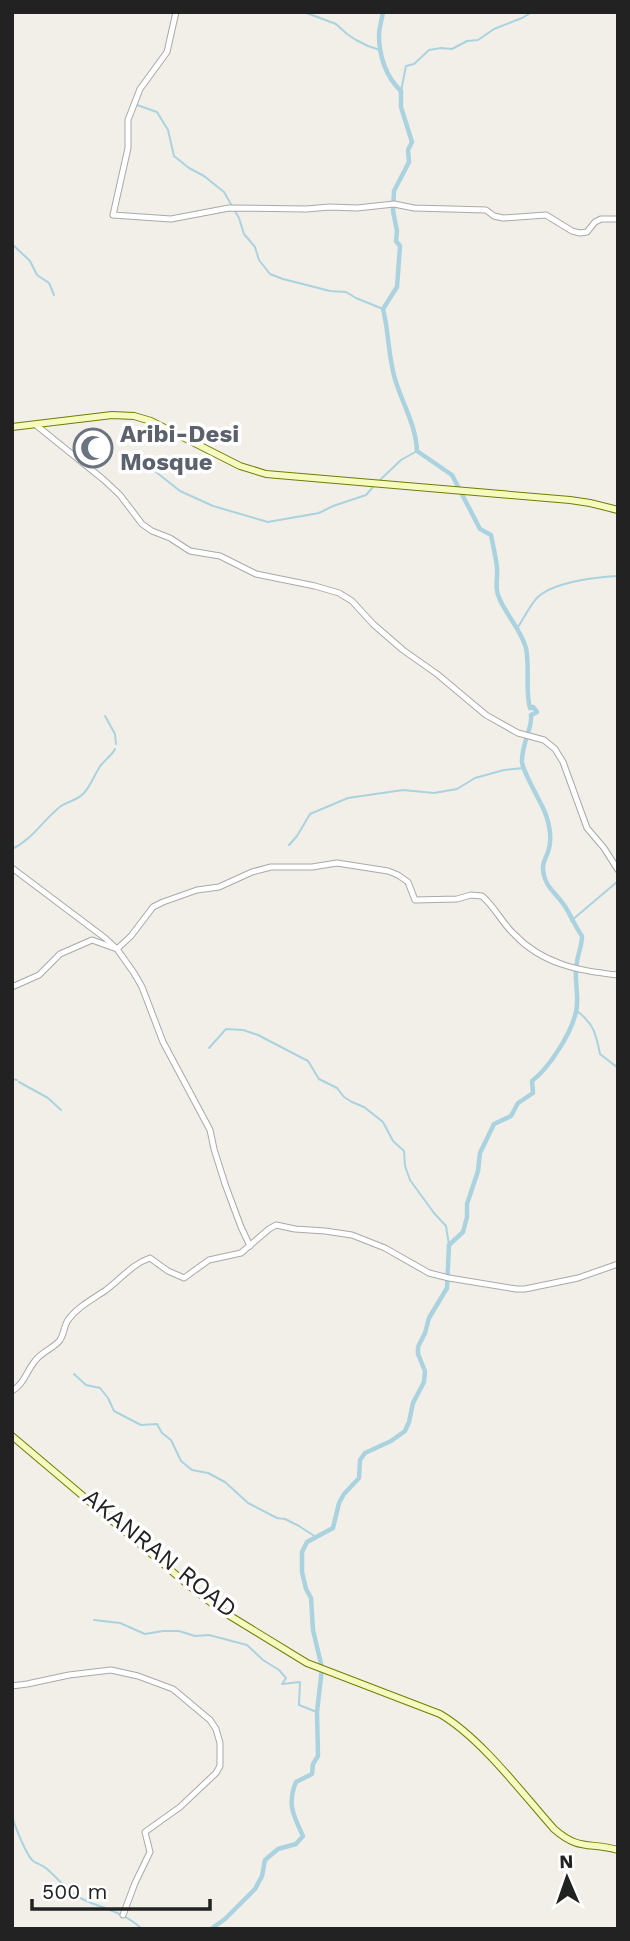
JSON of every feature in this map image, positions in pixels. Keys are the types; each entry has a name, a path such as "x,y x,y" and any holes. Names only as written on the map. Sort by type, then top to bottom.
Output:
{"main road":[{"path":"12,427 112,415 134,416 151,421 240,466 258,472 585,502 618,510"},
{"name":"AKANRAN ROAD","path":"12,1434 212,1604 288,1652 440,1714 455,1723 566,1840 618,1850"}],"street":[{"path":"176,12 167,52 140,89 128,120 128,148 113,215 168,220 231,208 357,208 392,204 414,208 486,210 503,218 546,215 580,233 587,232 601,219 618,219"},
{"path":"36,425 104,480 148,529 187,549 220,556 256,575 339,593 352,601 403,650 498,724 525,736 544,740 558,754 587,828 618,870"},
{"path":"117,949 131,936 153,907 163,902 197,890 219,887 259,869 337,863 398,875 411,887 415,900 457,899 471,895 482,897 513,934 538,955 577,970 618,975"},
{"path":"12,868 105,937 128,964 142,987 163,1042 210,1130 225,1185 250,1245"},
{"path":"12,987 39,975 60,954 92,940 117,949"},
{"path":"12,1391 19,1386 35,1361 61,1339 70,1318 147,1258 184,1278 209,1260 241,1253 276,1225 341,1233 373,1243 421,1269 447,1278 525,1289 579,1278 618,1264"},
{"path":"12,1686 111,1670 138,1676 173,1689 210,1720 216,1729 220,1743 220,1766 180,1807 145,1832 150,1852 124,1914"}],"waterway":[{"path":"304,12 336,24 356,40 380,50"},
{"path":"211,1929 255,1889 262,1876 265,1860 278,1849 296,1844 303,1836 294,1815 292,1797 296,1782 312,1774 313,1764 318,1756 317,1712 322,1668 313,1630 311,1598 302,1572 302,1552 307,1542 333,1528 339,1503 359,1478 360,1460 365,1453 405,1431 413,1403 424,1382 425,1371 418,1347 429,1318 447,1288 449,1245 463,1232 480,1153 494,1124 511,1116 518,1103 533,1093 532,1081 558,1050 573,1021 577,1006 576,968 582,936 545,880 543,867 550,843 549,824 522,762 531,715 537,712 533,707 530,708 526,648 498,596 497,564 491,535 480,529 452,475 417,451 411,423 393,370 383,309 397,287 400,246 396,241 394,191 409,162 408,150 412,142 401,107 401,91 387,73 380,51 379,35 383,12"},
{"path":"401,91 406,66 414,64 429,50 452,49 467,41 478,40 494,29 532,12"},
{"path":"137,105 157,112 168,130 174,156 224,192 239,218 244,234 255,247 259,260 270,274 330,291 346,292 383,309"},
{"path":"12,244 30,261 37,275 49,283 54,295"},
{"path":"380,480 401,460 417,451"},
{"path":"151,468 180,491 213,506 268,522 319,513 366,495 373,487"},
{"path":"518,627 536,599 552,588 586,579 618,576"},
{"path":"105,716 115,734 116,744"},
{"path":"12,849 26,840 61,806 82,795 115,749"},
{"path":"289,845 310,814 348,798 403,790 434,793 457,789 475,778 524,768"},
{"path":"571,921 618,881"},
{"path":"577,1011 593,1030 600,1054 618,1068"},
{"path":"209,1048 226,1029 243,1030 258,1035 308,1061 319,1079 337,1088 344,1097 364,1107 383,1122 393,1141 404,1151 410,1180 446,1226 449,1245"},
{"path":"12,1079 17,1080"},
{"path":"19,1082 48,1098 61,1110"},
{"path":"74,1374 86,1385 100,1388 114,1411 141,1425 157,1424 162,1433 171,1440 181,1461 192,1470 208,1473 225,1482 248,1503 277,1518 285,1519 316,1537"},
{"path":"94,1620 120,1623 145,1634 179,1631 195,1636 209,1635 247,1645 279,1670 286,1678 282,1684 300,1682 299,1705 317,1712"},
{"path":"12,1816 24,1847 33,1861 77,1896 123,1916 142,1929"}],"place":[{"name":"Aribi-Desi Mosque","path":"93,448"}]}
